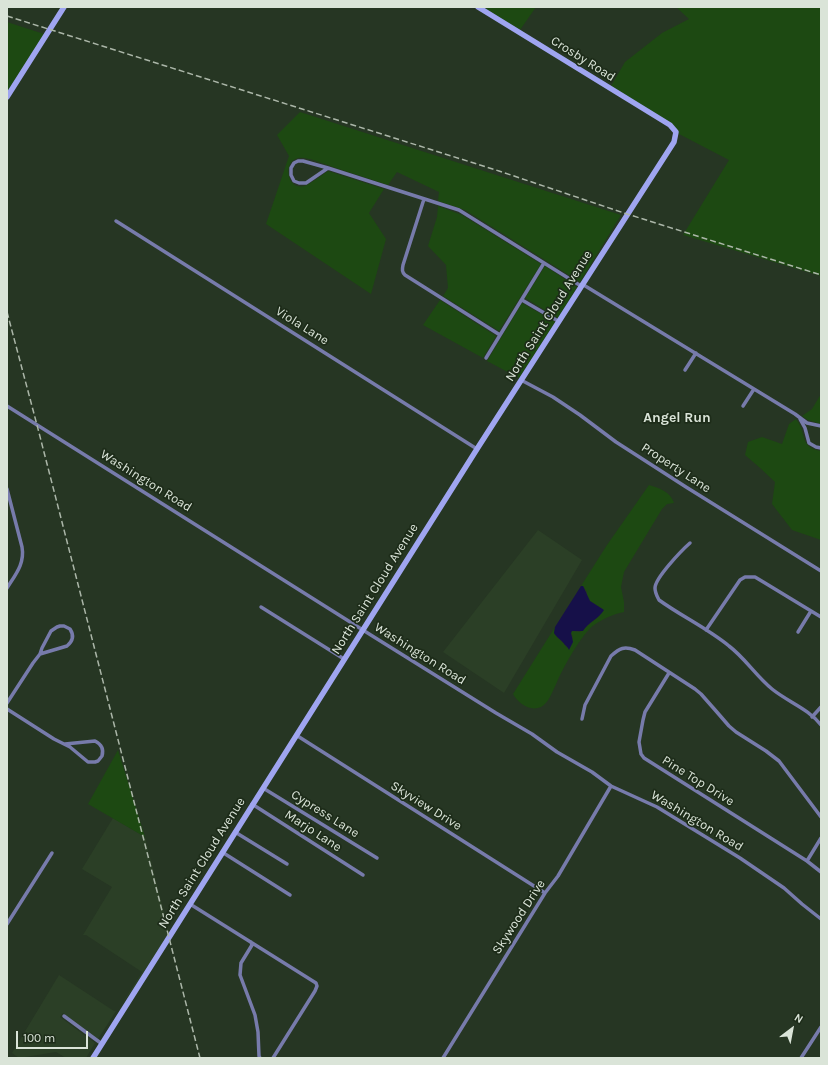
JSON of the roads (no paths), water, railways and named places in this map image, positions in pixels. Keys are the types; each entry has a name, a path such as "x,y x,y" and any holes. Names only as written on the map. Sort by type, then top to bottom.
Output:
{"street":[{"path":"7,97 64,7"},
{"name":"Crosby Road","path":"478,7 670,125 676,132"},
{"name":"North Saint Cloud Avenue","path":"93,1058 477,448 674,142 676,132"},
{"path":"328,168 306,182 299,183 294,181 291,175 291,168 294,163 298,161 308,162 328,168 464,212 544,263 696,353 807,423 821,426"},
{"path":"424,199 402,269 403,272 405,275 500,335"},
{"name":"Viola Lane","path":"116,221 477,448"},
{"path":"486,358 544,263"},
{"path":"522,300 558,321"},
{"path":"685,370 696,353"},
{"name":"Property Lane","path":"521,380 554,397 616,442 821,571"},
{"path":"743,406 754,389"},
{"name":"Washington Road","path":"7,406 496,713 532,734 557,752 592,772 611,786 658,807 740,858 784,888 821,919"},
{"path":"800,418 805,428 809,443 821,448"},
{"path":"7,489 23,556 21,565 7,588"},
{"path":"690,543 679,552 658,581 655,591 659,600 730,647 773,690 806,711 821,725"},
{"path":"706,630 740,580 745,578 755,577 821,617"},
{"path":"261,607 344,659"},
{"path":"798,632 811,611"},
{"path":"7,703 40,654 54,629 64,626 71,630 73,637 69,645 40,654"},
{"path":"582,719 584,705 611,656 616,651 626,648 635,650 690,685 701,694 729,726 779,761 821,817"},
{"name":"Pine Top Drive","path":"670,673 645,712 639,742 644,758 821,872"},
{"path":"812,717 821,707"},
{"path":"7,709 54,739 65,744 88,762 98,761 102,756 102,747 95,741 65,744"},
{"name":"Skyview Drive","path":"296,735 545,893"},
{"name":"Skywood Drive","path":"443,1058 545,893 558,876 611,786"},
{"name":"Cypress Lane","path":"263,788 377,858"},
{"name":"Marjo Lane","path":"252,804 363,875"},
{"path":"235,832 287,864"},
{"path":"806,861 821,838"},
{"path":"222,852 290,895"},
{"path":"7,924 52,853"},
{"path":"190,904 316,983 317,986 315,991 273,1058"},
{"path":"250,941 252,945 241,964 240,975 254,1015 258,1032 260,1058"},
{"path":"64,1016 102,1044"},
{"path":"800,1058 821,1027"}],"railway":[{"path":"7,16 499,171 627,214 821,275"},
{"path":"7,312 200,1058"}],"district":[{"name":"Angel Run","path":"677,418"}]}
